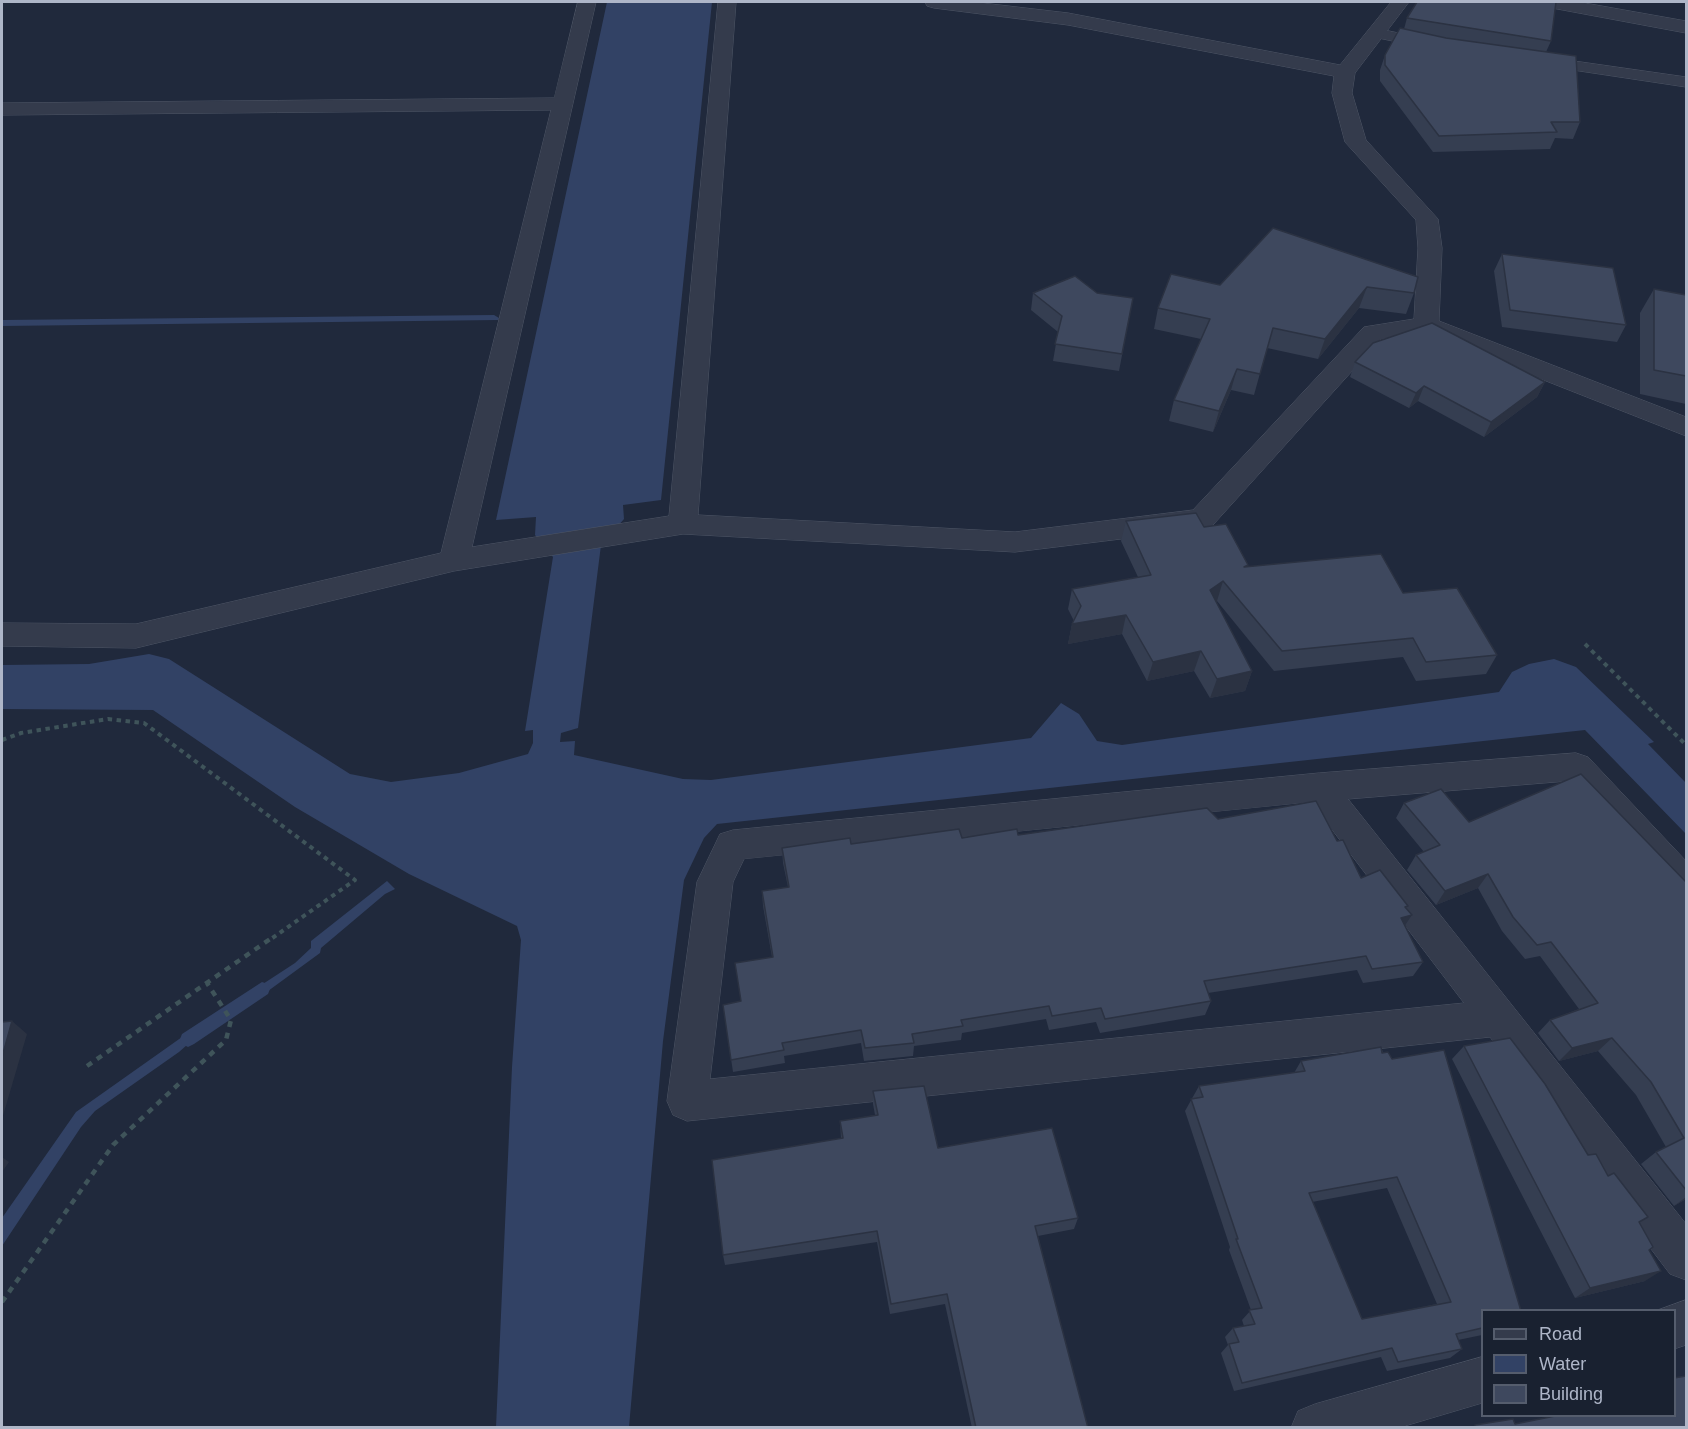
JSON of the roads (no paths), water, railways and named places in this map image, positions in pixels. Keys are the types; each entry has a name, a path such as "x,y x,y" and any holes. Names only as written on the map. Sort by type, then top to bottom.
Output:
{"street":[{"path":"454,560 587,2"},
{"path":"683,524 727,2"},
{"path":"934,2 1068,19 1345,72"},
{"path":"1400,2 1345,72 1342,93 1356,142 1426,219 1430,248 1426,325"},
{"path":"1552,2 1686,27"},
{"path":"2,109 563,104"},
{"path":"2,635 136,636 454,560 683,524 1015,542 1202,519 1373,332 1426,325 1686,427"},
{"path":"1499,1018 687,1101 715,882 733,845 1319,787 1576,767 1686,885"},
{"path":"1319,787 1686,1258"},
{"path":"1315,1428 1481,1380"}],"lane":[{"path":"1375,33 1442,46"},
{"path":"1523,58 1686,82"}],"water":[{"path":"607,2 712,2 661,500 623,505 624,519 601,545 578,728 561,733 560,742 575,741 574,755 683,779 711,780 1031,738 1061,703 1079,714 1097,741 1122,745 1499,692 1512,672 1529,664 1554,659 1576,667 1654,742 1648,744 1686,783 1686,834 1585,730 717,824 704,838 684,880 663,1041 629,1427 496,1427 512,1067 521,940 517,926 409,874 295,807 153,710 2,709 2,665 89,664 149,654 169,659 350,774 391,782 459,773 528,754 533,743 533,730 525,731 553,557 535,535 536,517 496,520"},
{"path":"387,881 395,889 385,894 321,948 320,953 253,1002 246,995 295,963 311,948 311,941"},
{"path":"199,1025 204,1030 179,1052 95,1111 81,1127 2,1246 2,1218 76,1112"}],"waterway":[{"path":"2,323 494,318"},
{"path":"188,1039 262,989"}]}
